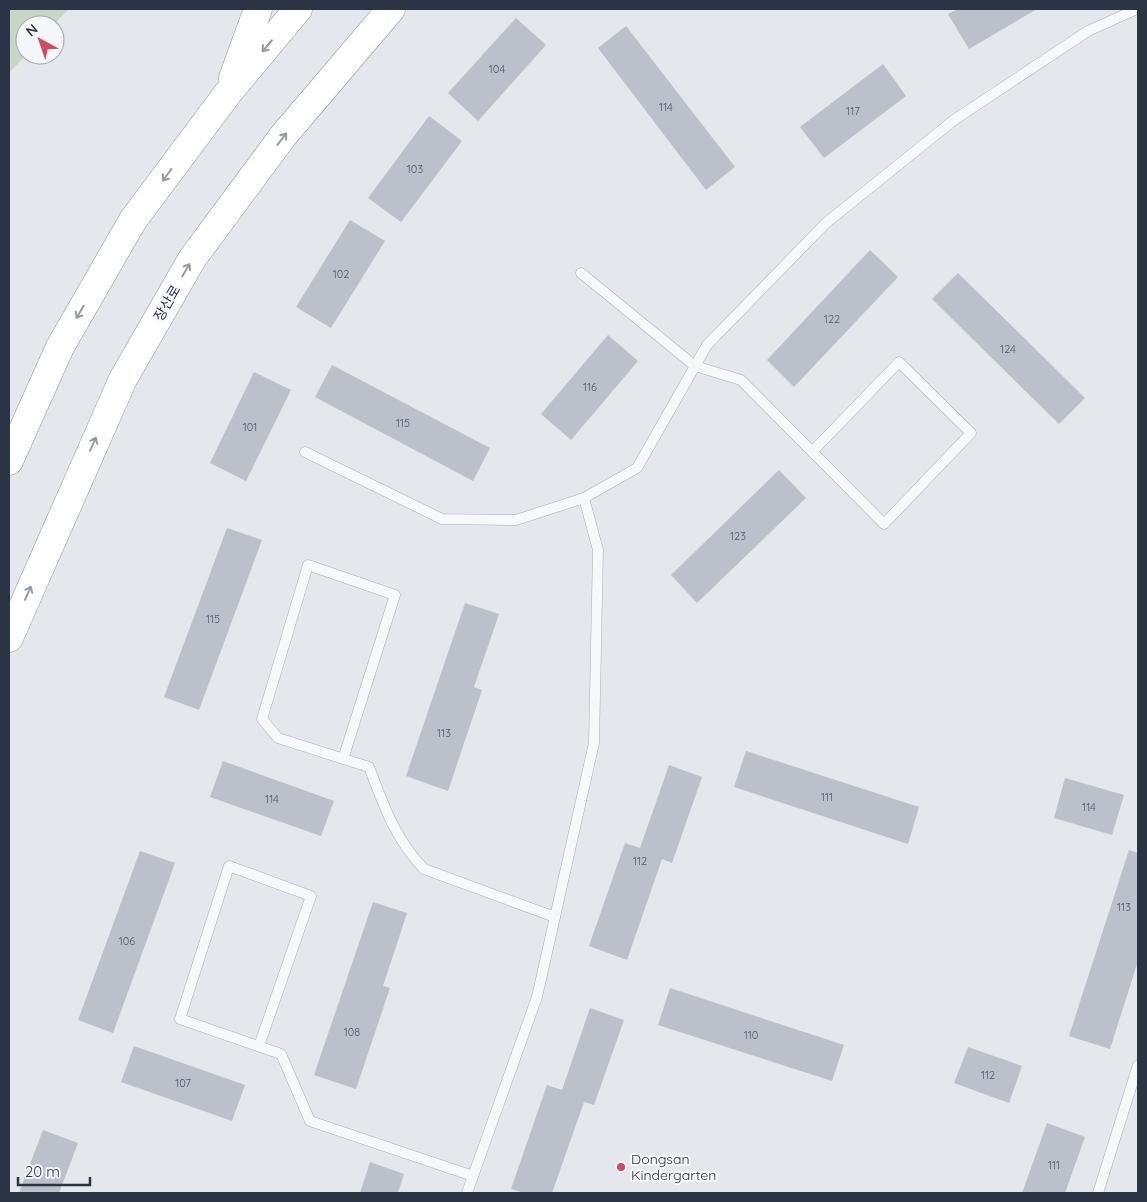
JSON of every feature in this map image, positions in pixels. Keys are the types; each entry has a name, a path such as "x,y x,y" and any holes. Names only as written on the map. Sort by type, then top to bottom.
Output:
{"highway":[{"path":"228,93 258,9"},
{"path":"9,462 60,347 133,220 228,93 298,9"},
{"name":"장산로","path":"9,638 123,379 192,259 284,136 391,9"}],"lane":[{"path":"305,452 442,519 516,520 584,498 637,468 707,345 826,222 954,120 1088,31 1138,9"},
{"path":"581,273 695,366 740,380 812,452 884,524 971,433 899,362 812,452"},
{"path":"468,1193 537,997 594,743 598,550 584,498"},
{"path":"343,759 395,595 308,565 262,719 278,738 343,759 369,767 388,815 409,853 424,869 555,917"},
{"path":"259,1046 311,896 229,866 180,1019 280,1054 310,1121 473,1176"},
{"path":"1098,1193 1138,1065"}],"green space":[{"path":"9,9 69,9 63,15 15,15 15,65 17,65 9,73"}],"building":[{"path":"958,9 1037,9 969,49 948,14"},
{"path":"516,18 546,45 478,121 448,93"},
{"path":"626,26 735,167 706,190 598,48"},
{"path":"883,64 906,96 824,158 800,127"},
{"path":"429,116 462,141 401,222 368,198"},
{"path":"350,220 385,241 331,328 296,307"},
{"path":"870,250 898,277 794,387 767,360"},
{"path":"958,273 1085,398 1059,424 932,299"},
{"path":"608,335 638,361 571,440 541,414"},
{"path":"332,365 490,448 473,481 315,397"},
{"path":"254,372 291,390 246,481 210,463"},
{"path":"779,470 806,498 697,603 671,575"},
{"path":"227,528 262,540 199,710 164,697"},
{"path":"465,603 499,614 474,687 482,690 448,791 406,776"},
{"path":"746,751 919,807 908,844 734,787"},
{"path":"223,761 334,801 321,836 210,797"},
{"path":"669,765 702,777 672,863 662,859 627,960 589,946 625,843 640,848"},
{"path":"1065,778 1124,795 1112,835 1054,818"},
{"path":"1129,850 1138,853 1138,961 1110,1049 1069,1036"},
{"path":"140,851 175,863 113,1033 78,1020"},
{"path":"373,902 407,913 383,986 390,988 356,1089 314,1075"},
{"path":"670,988 844,1045 832,1081 658,1025"},
{"path":"590,1008 624,1020 594,1105 584,1102 552,1193 524,1193 511,1189 547,1085 562,1090"},
{"path":"134,1046 245,1085 232,1121 121,1082"},
{"path":"968,1047 1022,1066 1009,1103 954,1083"},
{"path":"1047,1123 1085,1137 1065,1193 1022,1193"},
{"path":"43,1130 78,1143 59,1193 19,1193"},
{"path":"370,1162 404,1174 398,1193 360,1193"}],"place":[{"name":"Dongsan Kindergarten","path":"621,1167"}]}
